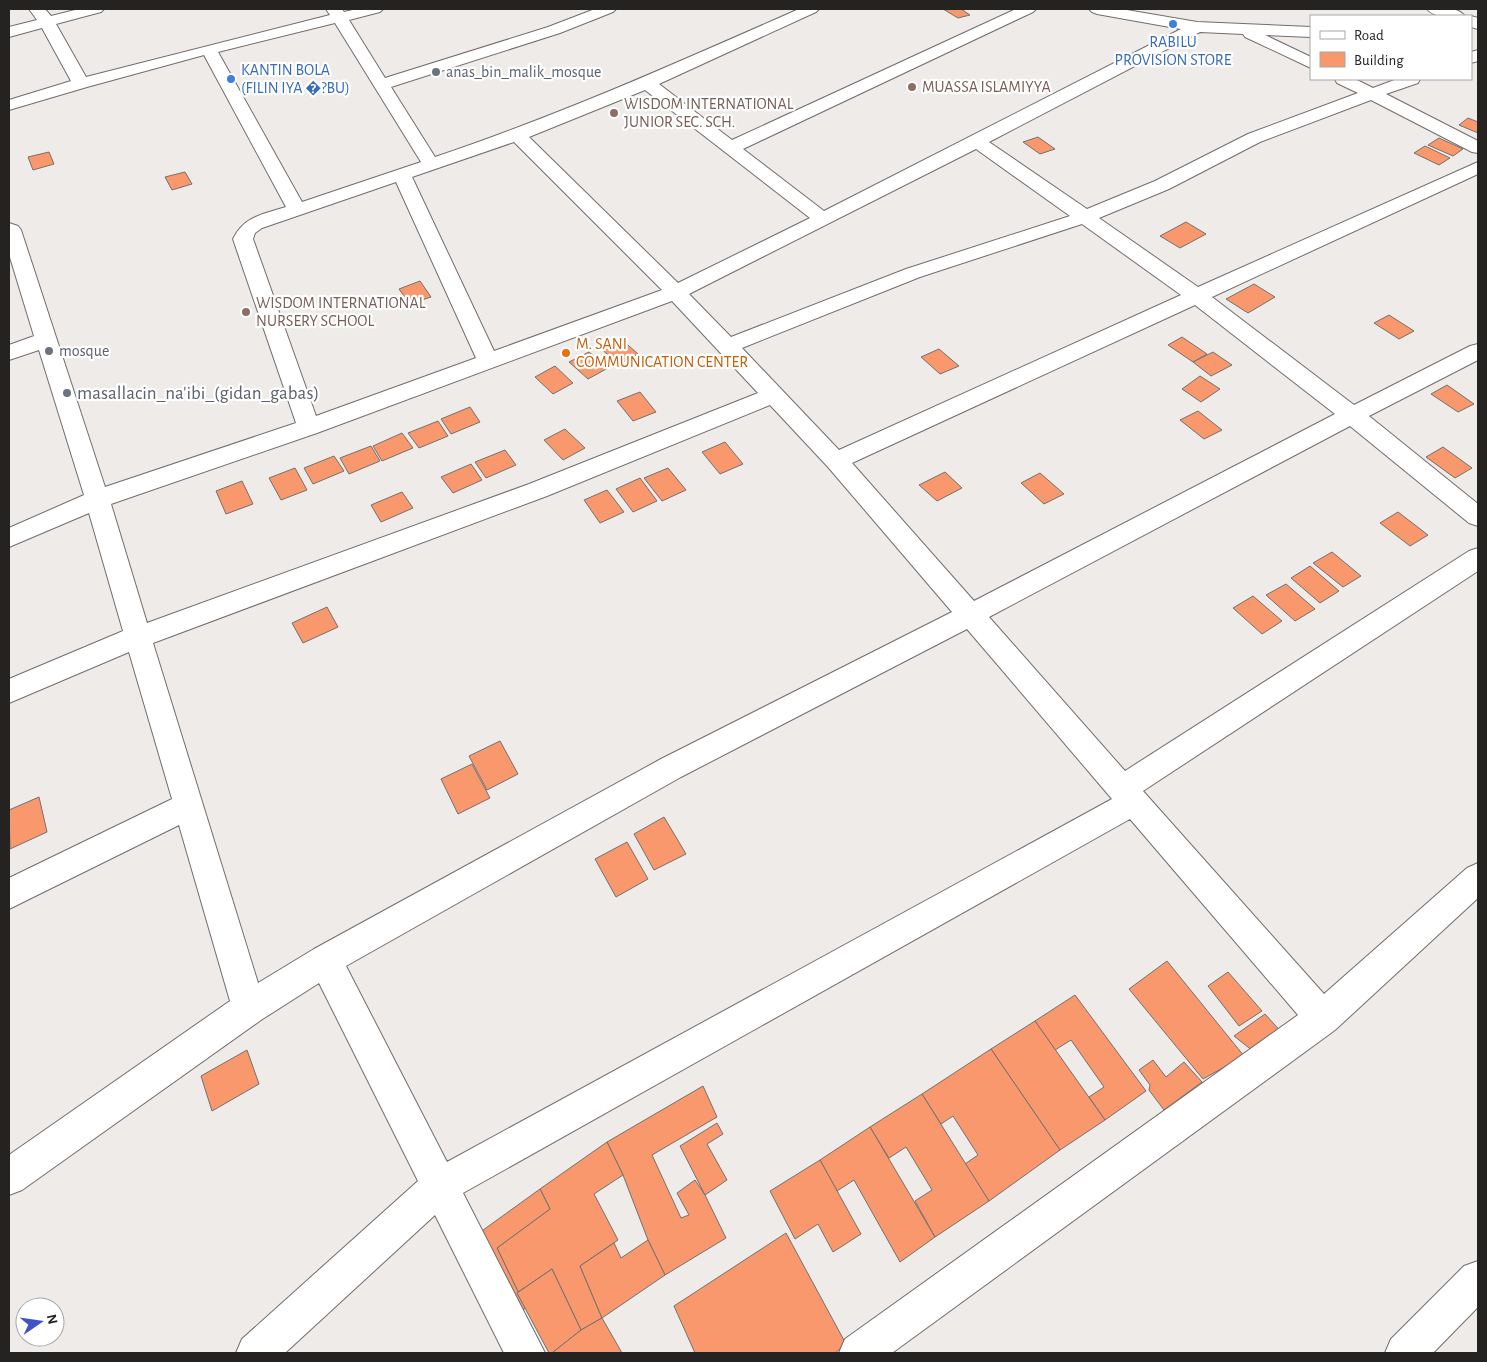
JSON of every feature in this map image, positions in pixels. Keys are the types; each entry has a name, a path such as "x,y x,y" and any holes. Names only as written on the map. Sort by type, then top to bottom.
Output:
{"street":[{"path":"9,32 42,15 96,9"},
{"path":"9,105 81,83 338,13 375,9"},
{"path":"382,84 554,30 608,9"},
{"path":"309,427 242,239 247,230 255,224 296,209 516,135 647,82 811,9"},
{"path":"730,148 1028,9"},
{"path":"1098,9 1197,28 1225,29 1244,22 1310,32"},
{"path":"1435,9 1454,15"},
{"path":"338,13 431,164"},
{"path":"42,15 81,83"},
{"path":"1244,22 1310,62"},
{"path":"9,538 97,499 309,427 676,292 1197,28"},
{"path":"209,49 296,209"},
{"path":"1345,80 1478,148"},
{"path":"728,346 913,274 1085,218 1162,185 1254,138 1409,80"},
{"path":"647,82 823,219"},
{"path":"516,135 676,292 836,461 1323,1018"},
{"path":"977,141 1197,296 1352,415 1478,517"},
{"path":"836,461 1478,167"},
{"path":"401,174 488,361"},
{"path":"9,229 11,230 97,499 249,1008"},
{"path":"9,353 46,340"},
{"path":"9,1177 249,1008 325,960 671,768 971,615 1478,351"},
{"path":"9,691 138,637 538,490 774,395"},
{"path":"256,1353 440,1186 1129,795 1478,558"},
{"path":"9,894 188,806"},
{"path":"859,1353 1323,1018 1478,878"},
{"path":"325,960 525,1353"},
{"path":"1405,1353 1478,1280"}],"building":[{"path":"943,9 961,9 970,15 958,18"},
{"path":"1468,118 1478,122 1478,133 1459,125"},
{"path":"1038,137 1055,149 1040,154 1023,142"},
{"path":"1439,138 1463,149 1453,156 1428,145"},
{"path":"1425,146 1450,158 1439,165 1414,153"},
{"path":"49,152 54,164 33,170 28,157"},
{"path":"185,172 192,184 172,190 165,177"},
{"path":"1186,222 1206,234 1180,248 1160,236"},
{"path":"420,281 431,297 410,304 399,289"},
{"path":"1254,284 1275,297 1248,313 1226,299"},
{"path":"1389,315 1414,331 1399,339 1374,323"},
{"path":"1182,337 1207,354 1193,362 1168,345"},
{"path":"620,338 638,354 619,364 600,348"},
{"path":"939,349 959,366 940,374 921,357"},
{"path":"589,352 608,368 588,379 569,362"},
{"path":"1213,352 1232,365 1211,376 1193,362"},
{"path":"555,366 573,383 553,394 535,377"},
{"path":"1200,376 1220,389 1201,402 1182,389"},
{"path":"1447,385 1474,404 1458,412 1431,394"},
{"path":"640,392 656,412 633,421 617,401"},
{"path":"470,407 480,422 451,434 441,419"},
{"path":"1198,411 1222,430 1204,439 1180,420"},
{"path":"438,421 448,436 419,448 408,433"},
{"path":"565,429 585,448 563,460 544,440"},
{"path":"402,433 413,448 382,461 373,446"},
{"path":"725,442 743,464 720,474 702,452"},
{"path":"371,446 380,461 349,474 340,458"},
{"path":"1443,447 1472,468 1455,478 1426,457"},
{"path":"505,450 516,465 486,478 475,462"},
{"path":"334,456 344,471 313,484 304,468"},
{"path":"471,464 482,480 453,493 441,477"},
{"path":"295,468 307,490 281,500 269,478"},
{"path":"668,468 686,490 662,501 644,478"},
{"path":"945,472 962,488 937,501 919,485"},
{"path":"1040,473 1064,494 1044,504 1021,483"},
{"path":"640,478 657,501 633,512 616,489"},
{"path":"242,481 253,504 226,514 216,491"},
{"path":"607,490 624,512 600,523 584,500"},
{"path":"402,492 413,508 381,522 371,505"},
{"path":"1398,512 1428,535 1410,546 1380,523"},
{"path":"1332,552 1361,576 1343,587 1313,563"},
{"path":"1310,566 1339,591 1320,603 1291,578"},
{"path":"1286,584 1315,609 1295,621 1266,595"},
{"path":"1253,596 1282,621 1262,634 1233,608"},
{"path":"327,607 338,627 303,643 292,623"},
{"path":"500,741 518,774 487,790 469,756"},
{"path":"472,764 490,798 458,814 441,779"},
{"path":"39,797 47,832 10,849 9,810"},
{"path":"664,817 686,854 654,870 634,834"},
{"path":"627,842 648,879 616,897 595,859"},
{"path":"1167,961 1244,1056 1203,1079 1129,989"},
{"path":"1228,972 1262,1011 1239,1026 1208,986"},
{"path":"1075,995 1146,1091 1105,1120 1089,1097 1104,1087 1071,1040 1055,1050 1035,1021"},
{"path":"1265,1014 1283,1034 1258,1055 1234,1036"},
{"path":"1035,1021 1105,1120 1060,1150 991,1049"},
{"path":"991,1049 1060,1150 989,1201 965,1164 978,1155 953,1116 941,1124 922,1094"},
{"path":"247,1050 259,1084 212,1111 201,1076"},
{"path":"1153,1060 1166,1077 1184,1062 1202,1082 1164,1110 1149,1090 1150,1085 1139,1070"},
{"path":"703,1086 717,1117 652,1155 681,1218 689,1215 677,1193 695,1180 705,1195 726,1238 665,1275 648,1240 623,1175 607,1142"},
{"path":"922,1094 989,1201 935,1237 915,1201 932,1190 906,1147 889,1158 870,1127"},
{"path":"717,1123 723,1134 707,1144 727,1180 705,1195 680,1146"},
{"path":"870,1127 935,1237 900,1262 854,1180 837,1191 820,1160"},
{"path":"607,1142 623,1175 594,1194 618,1240 580,1266 602,1318 581,1330 552,1269 518,1292 497,1248 550,1209 540,1189"},
{"path":"820,1160 861,1234 833,1252 818,1224 795,1239 770,1191"},
{"path":"540,1189 550,1209 497,1248 526,1308 516,1314 479,1233"},
{"path":"786,1233 846,1344 835,1353 695,1353 674,1306"},
{"path":"648,1240 665,1275 602,1318 580,1266 614,1243 621,1258"},
{"path":"552,1269 581,1330 552,1353 549,1353 517,1293"},
{"path":"602,1318 622,1353 552,1353 581,1330"}],"place":[{"name":"RABILU PROVISION STORE","path":"1173,24"},
{"name":"anas_bin_malik_mosque","path":"436,72"},
{"name":"KANTIN BOLA (FILIN IYA �?BU)","path":"231,79"},
{"name":"MUASSA ISLAMIYYA","path":"912,87"},
{"name":"WISDOM INTERNATIONAL JUNIOR SEC. SCH.","path":"614,113"},
{"name":"WISDOM INTERNATIONAL NURSERY SCHOOL","path":"246,312"},
{"name":"mosque","path":"49,351"},
{"name":"M. SANI COMMUNICATION CENTER","path":"566,353"},
{"name":"masallacin_na'ibi_(gidan_gabas)","path":"67,393"}]}
